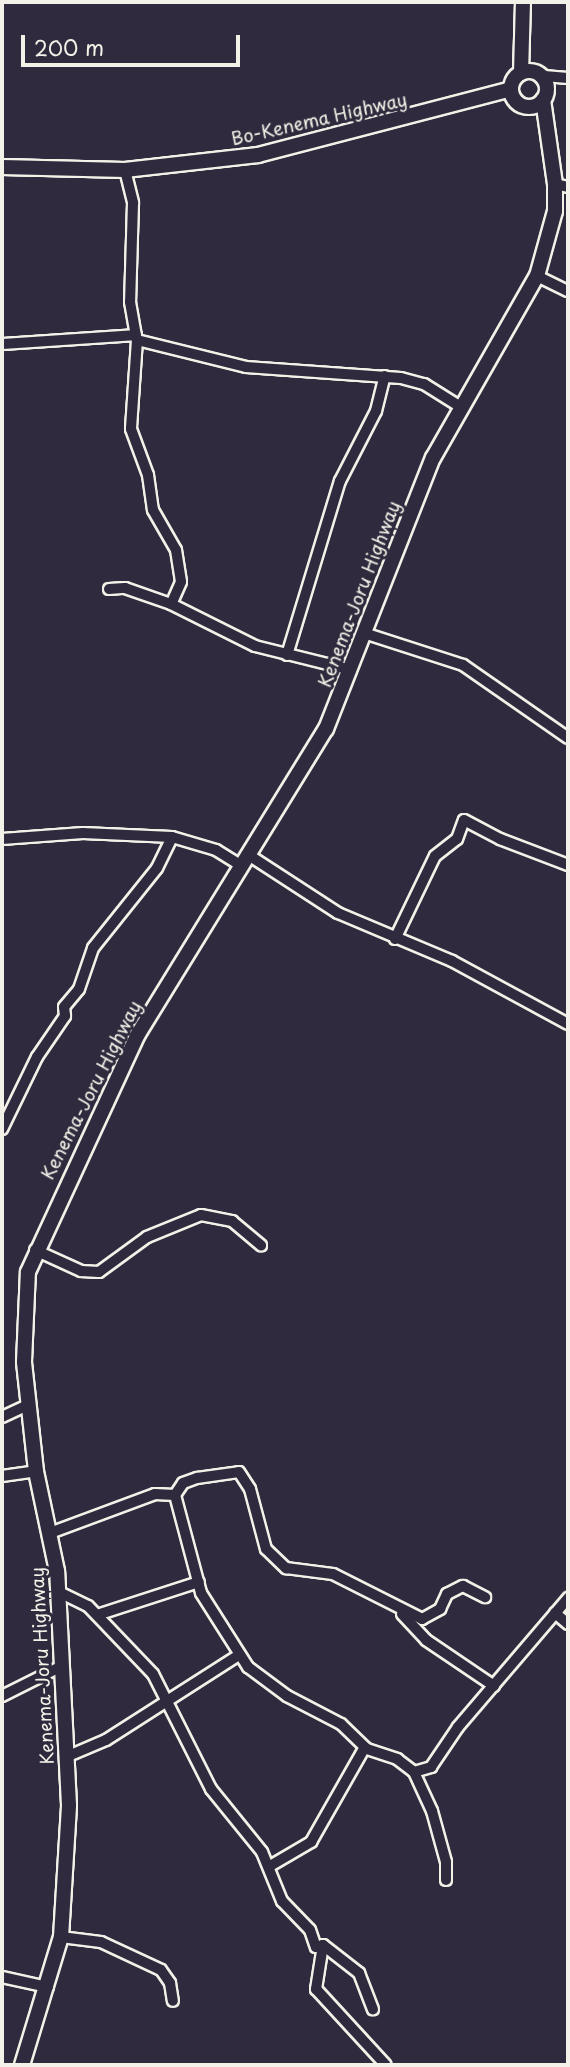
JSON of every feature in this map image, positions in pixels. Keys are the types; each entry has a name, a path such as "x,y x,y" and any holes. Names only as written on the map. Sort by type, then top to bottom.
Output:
{"highway":[{"path":"523,2 523,51 533,74 547,92 537,104 512,94 533,74"},
{"name":"Bo-Kenema Highway","path":"2,167 125,170 258,155 512,94"},
{"name":"Kenema-Joru Highway","path":"22,2065 48,1987 61,1937 68,1855 59,1592 50,1533 36,1471 28,1405 23,1326 28,1272 35,1250 138,1034 326,729 367,634 423,482 459,406 537,276 552,230 562,185 537,104"}],"street":[{"path":"533,74 568,78"},
{"path":"125,170 133,203 130,302 136,338 131,429 148,475 153,510 176,550 181,582 171,604"},
{"path":"537,276 568,290"},
{"path":"5,344 136,338 247,367 385,376 424,384 459,406"},
{"path":"286,655 340,481 376,411 385,376"},
{"path":"109,589 125,588 171,604 223,633 286,655 351,670"},
{"path":"367,634 463,665 568,738"},
{"path":"395,939 435,856 457,839 464,820 499,839 568,865"},
{"path":"2,839 83,833 172,837 216,850 243,860 330,908 395,939 452,961 568,1024"},
{"path":"2,1129 37,1057 65,1017 64,1007 79,989 93,948 157,868 172,837"},
{"path":"35,1250 80,1271 99,1272 147,1237 201,1214 232,1221 261,1245"},
{"path":"2,1417 28,1405"},
{"path":"2,1476 36,1471"},
{"path":"175,1494 183,1483 239,1472 250,1489 266,1549 276,1563 294,1571 343,1578 400,1611 422,1619 440,1609 447,1594 463,1586 485,1597"},
{"path":"50,1533 155,1494 175,1494"},
{"path":"175,1494 209,1613 239,1655 266,1683 341,1724 365,1747 397,1759 414,1772 432,1811 446,1862 446,1880"},
{"path":"97,1615 199,1582"},
{"path":"59,1592 78,1598 145,1664 167,1699 211,1789 270,1866 282,1901 310,1930 316,1947 323,1945"},
{"path":"414,1772 431,1767 568,1598"},
{"path":"400,1611 426,1640 494,1686"},
{"path":"555,1613 568,1624"},
{"path":"66,1757 106,1740 239,1655"},
{"path":"2,1696 60,1667"},
{"path":"270,1866 311,1842 365,1747"},
{"path":"61,1937 101,1942 161,1970 170,1983 173,2001"},
{"path":"323,1945 359,1973 373,2009"},
{"path":"323,1945 316,1989 386,2065"},
{"path":"2,1977 48,1987"}]}
